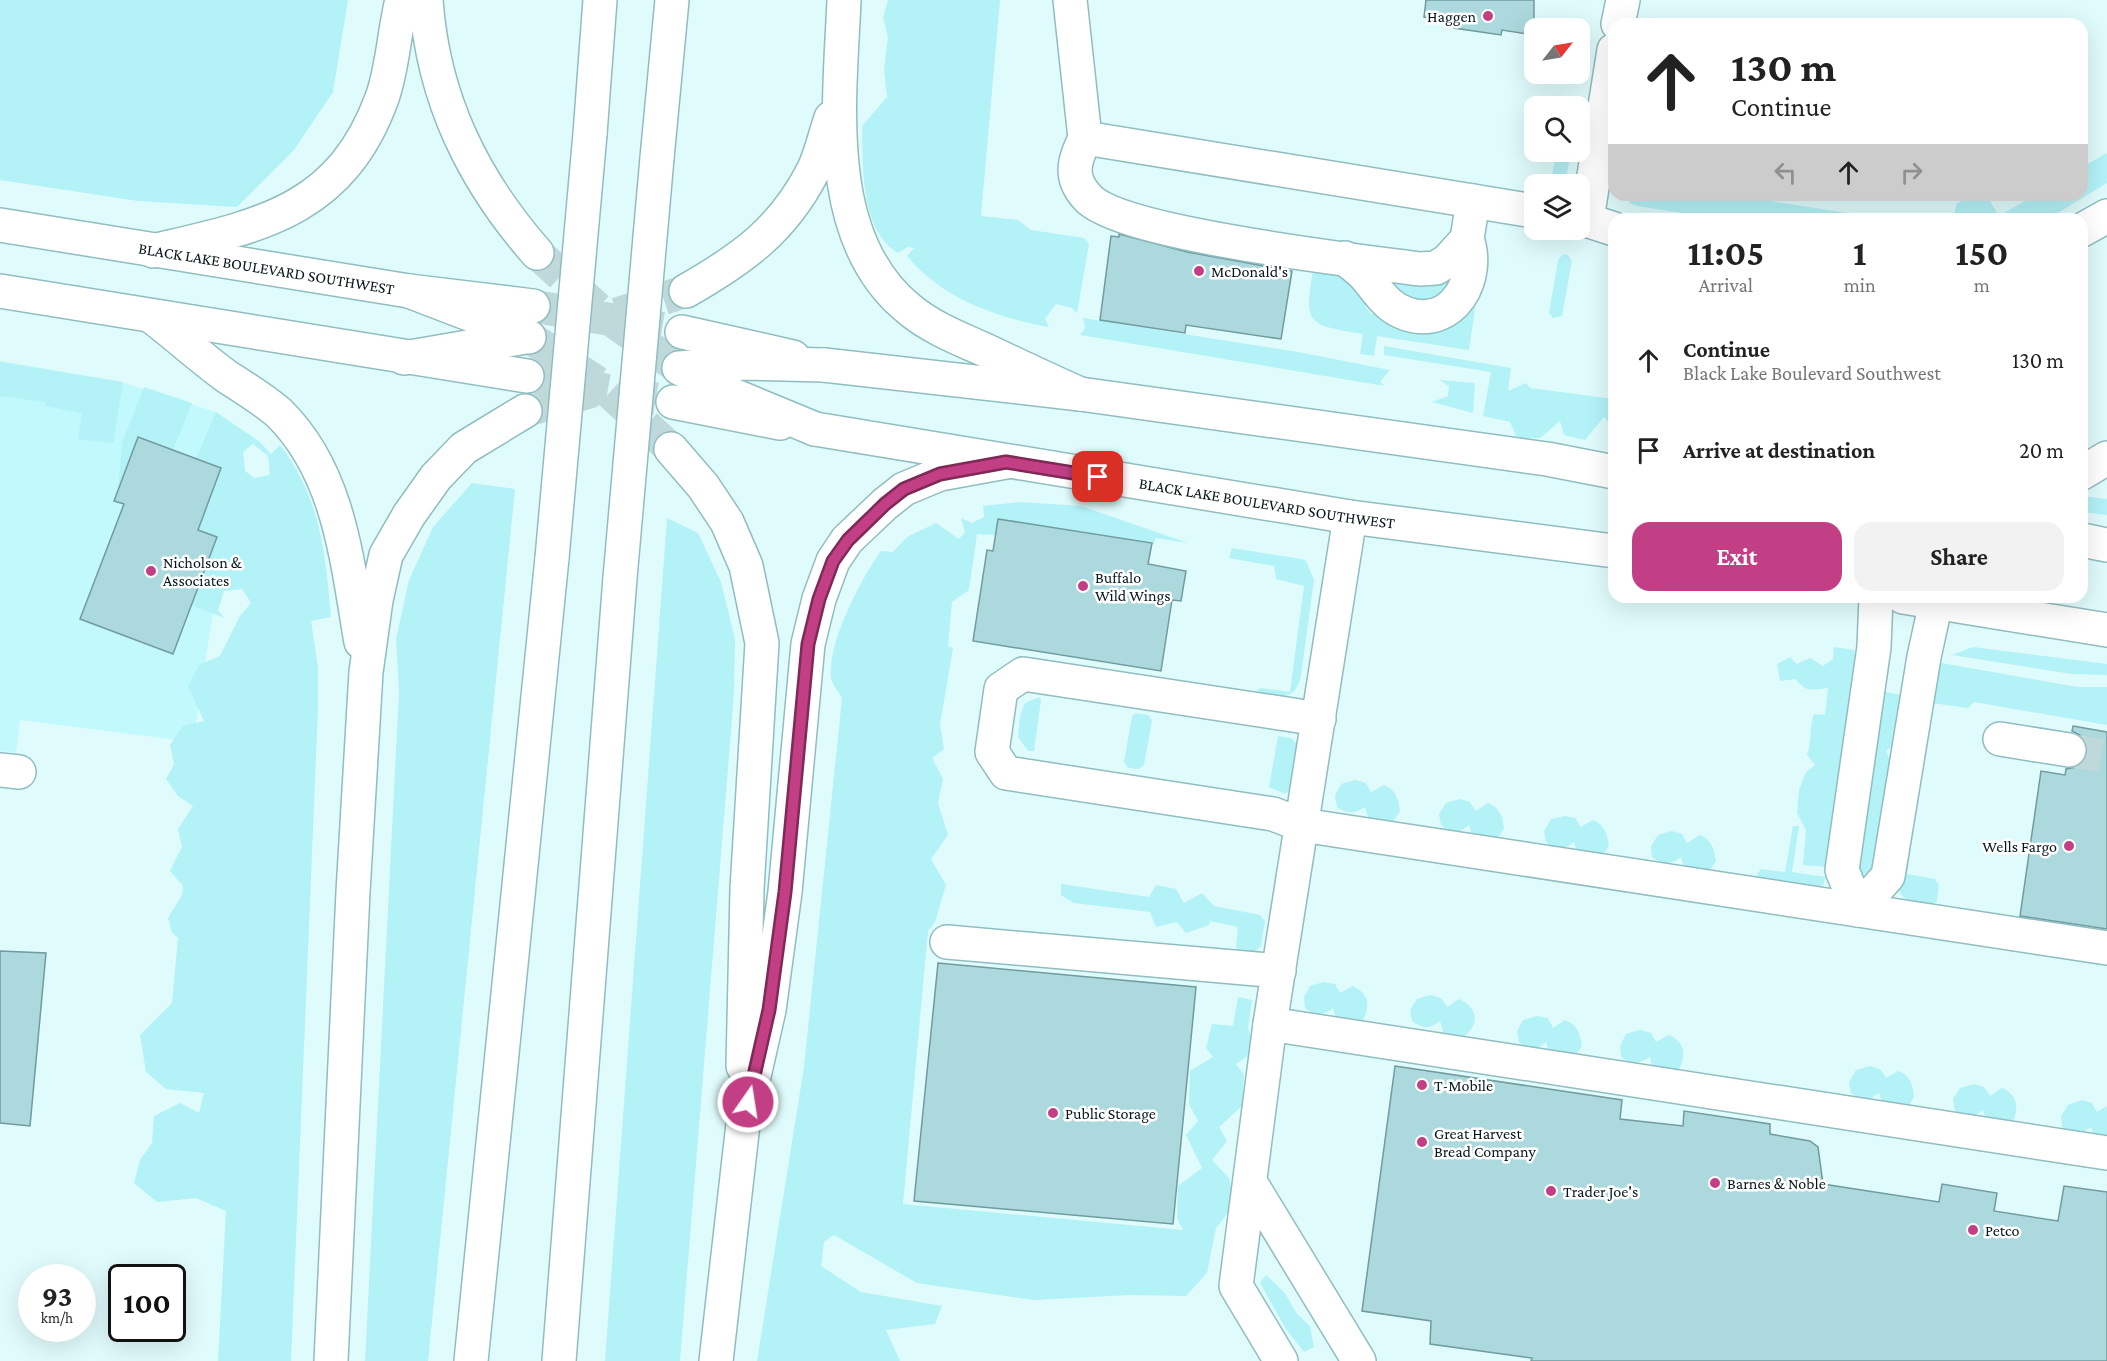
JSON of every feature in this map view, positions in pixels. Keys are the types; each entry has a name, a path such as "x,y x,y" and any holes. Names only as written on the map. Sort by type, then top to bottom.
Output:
{"main road":[{"path":"153,251 267,221 307,202 332,180 369,129 383,96 402,0"},
{"path":"426,0 434,59 448,108 470,161 503,213 537,253"},
{"path":"471,1361 552,558 600,0"},
{"path":"559,1361 620,578 672,0"},
{"path":"844,0 840,91 840,166 852,218 864,250 884,284 909,310 945,332 1080,394"},
{"path":"1070,0 1085,138 1074,162 1077,180 1086,196 1110,212 1186,233 1420,269 1436,268 1447,261 1467,239"},
{"path":"1075,32 1096,0"},
{"path":"1619,18 1623,0"},
{"path":"686,291 734,264 762,240 791,207 814,170 840,91"},
{"path":"1593,222 1608,99"},
{"path":"1085,138 1524,209"},
{"path":"1345,258 1387,303 1407,314 1426,317 1448,309 1466,289 1472,254 1467,239 1473,201"},
{"path":"2088,227 2107,216"},
{"name":"BLACK LAKE BOULEVARD SOUTHWEST","path":"0,225 409,291 532,306"},
{"path":"0,291 404,358 527,376"},
{"path":"404,358 529,337 409,291"},
{"path":"151,316 224,375 278,412 299,435 313,458 328,487 343,540 366,672"},
{"path":"682,332 824,364"},
{"path":"815,429 733,395 679,368 746,363 824,364 1080,394 1547,459 1608,471"},
{"name":"BLACK LAKE BOULEVARD SOUTHWEST","path":"673,402 1006,462 1350,517 1608,550"},
{"path":"331,1361 366,672 376,600 387,555 409,515 436,477 464,448 525,411"},
{"path":"671,449 703,486 727,522 746,566 762,643 742,1004 743,1125"},
{"path":"2088,469 2107,458"},
{"path":"716,1361 743,1125 769,1010 782,916 808,644 819,599 833,561 865,522 904,489 940,474 1006,462"},
{"path":"1281,1361 1236,1286 1270,1024 1350,517"},
{"path":"2088,541 2107,545"},
{"path":"1858,910 1842,870 1874,647 1876,603"},
{"path":"1858,910 1888,876 1935,603"},
{"path":"1941,603 2107,630"},
{"path":"1319,719 1023,674 1001,689 992,752 1006,773 1273,814 1302,825 2107,948"},
{"path":"2000,739 2069,750"},
{"path":"947,942 1279,971"},
{"path":"1270,1024 2107,1153"},
{"path":"1250,1182 1359,1361"}],"shaded area":[{"path":"0,0 348,0 333,92 294,150 237,207 138,201 0,180"},
{"path":"888,0 1000,0 981,216 1018,220 1031,230 1084,238 1089,244 1077,313 1072,308 1056,304 1045,319 1049,327 1009,318 971,304 937,284 921,271 907,256 914,248 908,247 898,253 886,243 876,229 866,195 862,126 887,97 884,69 888,37 883,17"},
{"path":"2107,153 2107,183 2088,195 2088,164"},
{"path":"1554,162 1569,162 1567,174 1553,174"},
{"path":"1629,201 1770,201 1848,213 1682,213 1631,204"},
{"path":"1962,201 1990,201 1997,213 1954,213 1957,203"},
{"path":"2025,201 2078,201 2058,213 2004,213"},
{"path":"1563,254 1568,255 1572,261 1562,316 1553,318 1549,313 1558,260"},
{"path":"1314,265 1331,267 1370,302 1365,306 1372,315 1377,311 1478,288 1469,350 1377,336 1374,356 1360,354 1363,334 1329,328 1319,324 1313,318 1309,299"},
{"path":"1455,274 1437,301 1397,297 1382,275 1398,277 1397,284 1409,286 1410,280"},
{"path":"1083,318 1298,352 1390,370 1380,382 1385,386 1080,335 1085,328"},
{"path":"1384,346 1511,368 1508,391 1526,383 1530,388 1608,398 1608,422 1604,417 1585,440 1564,435 1560,421 1540,438 1517,438 1510,422 1483,416 1491,372 1384,355"},
{"path":"0,361 117,381 216,412 240,438 193,742 20,720 16,753 0,751"},
{"path":"0,362 123,382 113,443 78,439 82,413 45,406 45,402 0,396"},
{"path":"1439,380 1475,383 1473,413 1432,402 1448,396 1449,386"},
{"path":"144,387 192,403 173,450 138,437 118,490 122,443"},
{"path":"216,412 260,442 271,454 280,445 294,465 313,506 323,548 329,593 331,617 311,621 318,667 318,709 291,1361 218,1361 226,1211 196,1198 157,1202 134,1183 140,1160 152,1143 154,1116 180,1103 199,1113 204,1093 166,1089 146,1072 140,1035 172,1003 178,938 172,932 168,918 182,895 183,886 170,871 182,847 178,829 193,806 178,796 166,779 174,764 170,745 183,726 204,721 188,686 199,665 220,656 240,616 251,603 242,589 224,591 218,610 224,618 192,605 216,537 198,530 221,469 196,459","holes":["253,444 268,456 270,475 254,478 245,471 243,452"]},
{"path":"472,483 515,489 428,1361 365,1361 399,692 396,639 409,580 433,527"},
{"path":"2088,497 2107,499 2107,515 2088,513"},
{"path":"1021,502 1081,506 1188,543 1155,538 1154,544 977,534 969,590 952,602 948,646 953,648 940,725 944,749 932,758 943,779 938,803 948,835 931,859 946,885 935,922 928,931 903,1204 1183,1230 1177,1218 1178,1186 1202,1168 1186,1135 1198,1121 1189,1104 1190,1071 1213,1057 1206,1048 1212,1024 1233,1026 1238,997 1252,1000 1248,1028 1255,1051 1236,1064 1244,1075 1242,1106 1219,1127 1227,1141 1212,1160 1229,1178 1235,1204 1216,1228 1207,1273 1186,1296 1130,1295 1034,1300 917,1283 834,1235 824,1242 821,1266 861,1292 942,1306 935,1324 886,1330 900,1361 757,1361 804,1067 842,698 831,678 834,647 855,594 881,551 893,552 907,537 936,523 959,539 965,532 961,518 972,523 984,517 983,506"},
{"path":"667,518 698,533 721,582 735,639 734,694 680,1361 605,1361"},
{"path":"1232,548 1301,559 1306,561 1314,580 1301,676 1295,690 1286,695 1260,695 1257,690 1261,688 1290,692 1304,586 1276,579 1274,566 1229,558"},
{"path":"1834,647 1854,650 1856,659 1827,867 1803,865 1806,830 1797,813 1799,790 1806,772 1815,765 1807,755 1811,724 1814,714 1825,715 1828,688 1806,689 1796,679 1780,681 1777,664 1790,657 1797,664 1810,658 1823,666 1833,659"},
{"path":"1973,647 2107,664 2107,675 2072,674 1952,655"},
{"path":"1941,663 2078,687 2107,687 2107,725 1974,702 1968,708 1932,703 1907,874 1935,879 1939,885 1937,901 1932,905 1907,900 1898,887 1931,677"},
{"path":"1885,692 1901,695 1897,743 1886,751 1895,772 1887,778 1873,867 1864,875 1857,874 1870,709"},
{"path":"1039,697 1041,700 1034,751 1028,751 1018,737 1020,716 1025,703"},
{"path":"1136,713 1148,715 1152,720 1144,765 1139,769 1128,768 1124,762 1132,716"},
{"path":"1278,736 1291,738 1298,745 1290,789 1285,794 1269,787"},
{"path":"1355,780 1366,783 1371,792 1384,785 1394,792 1400,811 1392,823 1369,820 1365,807 1351,812 1337,807 1335,796 1341,784"},
{"path":"1460,799 1470,802 1476,811 1488,803 1498,810 1504,829 1496,841 1473,838 1469,825 1461,831 1450,832 1441,825 1439,814 1446,803"},
{"path":"1565,816 1575,818 1581,827 1593,820 1603,827 1609,846 1601,858 1578,855 1574,842 1565,848 1555,849 1546,842 1544,831 1551,819"},
{"path":"1793,826 1799,826 1792,872 1826,877 1823,885 1818,887 1760,879 1757,874 1761,869 1785,872"},
{"path":"1672,831 1682,834 1687,843 1700,835 1710,842 1716,861 1708,873 1685,870 1681,857 1666,863 1652,857 1651,846 1658,835"},
{"path":"1061,884 1149,897 1156,885 1176,889 1184,903 1202,893 1214,906 1260,915 1265,921 1261,946 1255,952 1239,952 1236,947 1238,927 1210,921 1209,925 1186,933 1177,922 1156,927 1150,912 1074,903 1061,895"},
{"path":"1324,982 1335,984 1340,993 1353,986 1363,994 1367,1008 1361,1024 1337,1022 1333,1008 1319,1014 1305,1008 1304,997 1310,986"},
{"path":"1430,995 1441,998 1447,1007 1459,999 1472,1009 1475,1021 1468,1033 1455,1041 1444,1034 1440,1021 1433,1026 1426,1027 1419,1026 1412,1021 1410,1010 1417,999"},
{"path":"1537,1016 1548,1018 1553,1028 1565,1020 1576,1027 1582,1046 1574,1058 1550,1055 1546,1042 1538,1048 1527,1049 1519,1042 1517,1031 1523,1020"},
{"path":"1640,1030 1651,1033 1656,1042 1669,1035 1679,1042 1683,1056 1677,1073 1653,1070 1650,1057 1636,1063 1621,1057 1620,1046 1626,1034"},
{"path":"1870,1066 1880,1069 1886,1078 1898,1071 1908,1078 1914,1097 1907,1109 1883,1106 1879,1093 1871,1098 1860,1099 1851,1093 1849,1082 1856,1070"},
{"path":"1974,1084 1984,1087 1990,1096 2002,1088 2012,1095 2016,1110 2010,1127 1987,1124 1983,1110 1976,1115 1969,1116 1955,1111 1953,1099 1960,1088"},
{"path":"2082,1100 2092,1103 2097,1112 2107,1106 2107,1147 2095,1140 2091,1127 2082,1133 2072,1133 2062,1127 2061,1116 2068,1105"},
{"path":"1266,1275 1285,1293 1297,1314 1310,1326 1314,1347 1304,1352 1286,1329 1260,1283"}],"building":[{"name":"Haggen","path":"1426,0 1534,0 1534,18 1524,18 1524,33 1502,30 1501,35 1454,28 1455,22 1424,17"},
{"name":"McDonald's","path":"1119,234 1187,252 1292,271 1281,339 1186,325 1185,333 1100,320 1111,236 1119,237"},
{"path":"138,437 221,468 198,530 217,537 173,654 80,619 124,504 114,501"},
{"name":"Buffalo Wild Wings","path":"998,519 1152,543 1148,564 1186,571 1181,601 1172,600 1161,671 973,641 987,550 993,551"},
{"name":"Wells Fargo","path":"2073,726 2107,732 2107,929 2020,916 2041,771 2065,775 2066,769 2076,767 2083,762 2087,754 2086,743 2080,735 2072,731"},
{"path":"0,951 46,953 30,1126 0,1123"},
{"name":"Public Storage","path":"938,963 1196,987 1173,1224 914,1201"},
{"path":"1395,1066 1622,1100 1620,1119 1683,1126 1684,1111 1770,1124 1770,1134 1810,1141 1818,1147 1823,1184 1939,1202 1942,1184 1997,1193 1994,1211 2058,1221 2064,1186 2107,1192 2107,1361 1531,1361 1532,1358 1430,1344 1431,1321 1362,1311"}],"tunnel":[{"path":"537,253 607,317 679,368"},
{"path":"617,314 686,291"},
{"path":"533,306 682,332"},
{"path":"529,337 604,387 671,449"},
{"path":"527,376 673,402"},
{"path":"525,411 593,391"},
{"path":"2069,750 2107,757"}],"place":[{"name":"Haggen","path":"1488,16"},
{"name":"McDonald's","path":"1199,271"},
{"name":"Nicholson & Associates","path":"151,571"},
{"name":"Buffalo Wild Wings","path":"1083,586"},
{"name":"Wells Fargo","path":"2069,846"},
{"name":"T-Mobile","path":"1422,1085"},
{"name":"Public Storage","path":"1053,1113"},
{"name":"Great Harvest Bread Company","path":"1422,1142"},
{"name":"Barnes & Noble","path":"1715,1183"},
{"name":"Trader Joe's","path":"1551,1191"},
{"name":"Petco","path":"1973,1230"}],"route":[{"path":"748,1102 769,1010 785,892 808,644 819,599 833,561 848,540 885,504 904,489 940,474 1006,462 1098,477"}]}
